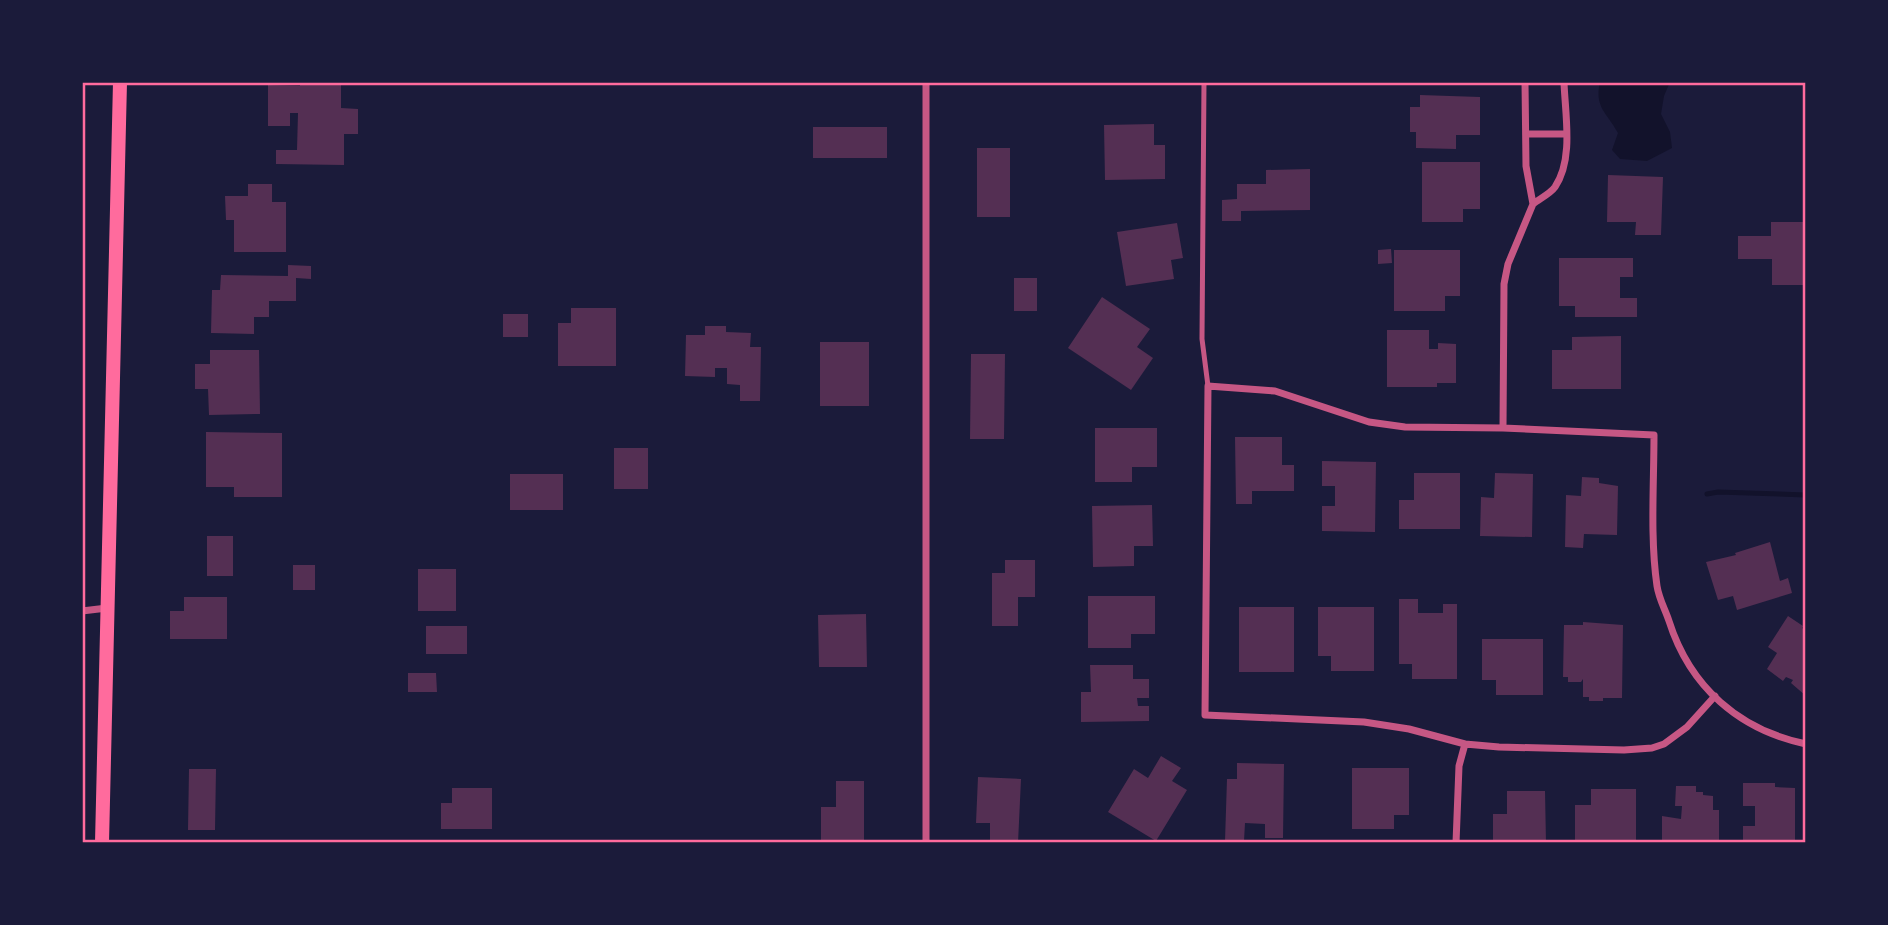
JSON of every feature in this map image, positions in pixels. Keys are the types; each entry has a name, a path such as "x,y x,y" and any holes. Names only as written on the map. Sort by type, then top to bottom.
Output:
{"main road":[{"path":"102,843 120,82"}],"street":[{"path":"926,82 926,843"},
{"path":"1525,82 1526,166 1533,204"},
{"path":"1503,429 1504,284 1508,264 1533,204 1554,188 1563,167 1566,134 1564,82"},
{"path":"1526,134 1566,134"},
{"path":"1715,696 1681,731 1664,744 1652,748 1520,749 1465,744 1409,729 1364,722 1205,715 1208,386 1275,391 1369,422 1386,425 1654,435 1654,567 1657,589 1673,636 1688,663 1715,696 1743,721 1772,736 1806,744"},
{"path":"82,611 107,608"},
{"path":"1456,843 1459,765 1465,744"}],"lane":[{"path":"1204,82 1202,339 1208,386"}],"shaded area":[{"path":"1600,82 1670,82 1661,114 1670,132 1672,148 1647,161 1620,159 1612,150 1618,133 1600,104"}],"building":[{"path":"300,82 341,82 341,108 358,109 358,134 344,134 344,165 276,164 276,150 297,150 298,113 290,113 290,126 268,126 268,85 300,86"},
{"path":"1420,95 1480,97 1480,135 1456,135 1456,149 1416,148 1416,132 1410,132 1410,107 1420,107"},
{"path":"1154,124 1154,145 1165,145 1165,179 1105,180 1104,125"},
{"path":"813,127 887,127 887,158 813,158"},
{"path":"977,148 1010,148 1010,217 977,217"},
{"path":"1422,162 1480,162 1480,209 1463,209 1463,222 1422,222"},
{"path":"1310,169 1310,210 1241,211 1241,221 1222,221 1222,200 1237,199 1237,184 1266,184 1266,170"},
{"path":"1608,175 1663,177 1661,235 1635,235 1636,222 1607,222"},
{"path":"248,184 272,184 272,202 286,202 286,252 234,252 234,220 226,220 225,196 248,196"},
{"path":"1771,222 1806,222 1806,285 1772,285 1772,259 1738,259 1738,236 1771,236"},
{"path":"1177,223 1183,258 1171,260 1174,279 1126,286 1117,232"},
{"path":"1391,249 1392,263 1378,264 1378,250"},
{"path":"1394,250 1460,250 1460,296 1445,296 1445,311 1394,311"},
{"path":"1559,258 1633,258 1633,277 1620,277 1620,298 1637,298 1637,317 1575,317 1575,306 1559,306"},
{"path":"288,265 311,266 311,279 296,278 296,301 269,301 269,317 254,317 254,334 211,333 212,290 220,290 221,275 288,276"},
{"path":"1014,278 1037,278 1037,311 1014,311"},
{"path":"1102,297 1150,329 1137,347 1153,358 1131,390 1068,348"},
{"path":"571,308 616,308 616,366 558,366 558,323 571,323"},
{"path":"503,314 528,314 528,337 503,337"},
{"path":"705,326 726,326 726,332 751,333 750,347 761,347 760,401 740,401 740,385 727,384 727,368 715,368 715,377 685,376 686,335 705,335"},
{"path":"1387,330 1429,330 1429,349 1438,349 1438,343 1456,344 1456,383 1437,383 1437,387 1387,387"},
{"path":"1621,336 1621,389 1552,389 1552,350 1572,350 1572,337"},
{"path":"820,342 869,342 869,406 820,406"},
{"path":"210,350 259,350 260,414 209,415 208,389 195,389 195,364 210,364"},
{"path":"971,354 1005,354 1004,439 970,439"},
{"path":"1095,428 1157,428 1157,467 1132,467 1132,482 1095,482"},
{"path":"206,432 282,433 282,497 234,497 234,487 206,487"},
{"path":"1235,437 1282,437 1282,465 1294,465 1294,491 1252,491 1252,504 1236,504"},
{"path":"614,448 648,448 648,489 614,489"},
{"path":"1322,461 1376,462 1375,532 1322,531 1322,506 1335,506 1335,486 1322,486"},
{"path":"1414,473 1460,473 1460,529 1399,529 1399,500 1414,500"},
{"path":"1495,473 1533,474 1532,537 1480,536 1481,497 1494,498"},
{"path":"510,474 563,474 563,510 510,510"},
{"path":"1582,477 1599,478 1599,483 1618,486 1617,535 1584,534 1583,548 1565,547 1566,495 1581,496"},
{"path":"1152,505 1153,546 1134,546 1134,566 1093,567 1092,506"},
{"path":"207,536 233,536 233,576 207,576"},
{"path":"1770,542 1780,581 1788,578 1792,593 1737,610 1733,596 1718,600 1706,562 1736,555 1735,553"},
{"path":"1005,560 1035,560 1035,597 1018,597 1018,626 992,626 992,573 1005,573"},
{"path":"293,565 315,565 315,590 293,590"},
{"path":"418,569 456,569 456,611 418,611"},
{"path":"1088,596 1155,596 1155,634 1131,634 1131,648 1088,648"},
{"path":"184,597 227,597 227,639 170,639 170,611 184,611"},
{"path":"1399,599 1418,599 1418,613 1443,613 1443,604 1457,604 1457,679 1412,679 1412,664 1399,664"},
{"path":"1239,607 1294,607 1294,672 1239,672"},
{"path":"1318,607 1374,607 1374,671 1331,671 1331,656 1318,656"},
{"path":"866,614 867,667 819,667 818,615"},
{"path":"1788,616 1806,631 1806,696 1791,683 1793,680 1786,677 1783,681 1767,669 1777,653 1768,647"},
{"path":"1583,622 1623,625 1622,698 1589,701 1589,697 1583,697 1583,679 1581,682 1568,682 1568,677 1563,677 1564,625 1583,625"},
{"path":"426,626 467,626 467,654 426,654"},
{"path":"1482,639 1543,639 1543,695 1496,695 1496,680 1482,680"},
{"path":"1090,665 1133,665 1133,679 1149,679 1149,698 1137,698 1138,706 1149,706 1149,721 1081,722 1081,692 1091,692"},
{"path":"408,673 436,673 437,692 408,692"},
{"path":"1161,756 1181,768 1172,781 1187,790 1156,841 1108,812 1134,769 1148,778"},
{"path":"1237,763 1284,764 1283,838 1265,838 1265,824 1245,823 1244,841 1225,841 1227,779 1237,779"},
{"path":"1352,768 1409,768 1409,815 1394,815 1394,829 1352,829"},
{"path":"189,769 216,769 215,830 188,830"},
{"path":"978,777 1021,779 1018,843 990,843 990,823 976,823"},
{"path":"836,781 864,781 864,843 821,843 821,807 836,807"},
{"path":"1743,783 1775,783 1775,787 1795,788 1795,843 1743,843 1743,826 1755,826 1755,806 1743,806"},
{"path":"1676,786 1696,786 1696,792 1713,796 1713,810 1719,810 1719,843 1662,843 1662,816 1681,819 1682,806 1675,806"},
{"path":"452,788 492,788 492,829 441,829 441,803 452,803"},
{"path":"1591,789 1636,789 1636,843 1575,843 1575,805 1591,805"},
{"path":"1507,791 1545,791 1546,843 1493,843 1493,814 1507,814"}],"waterway":[{"path":"1707,494 1718,492 1806,495"}]}
